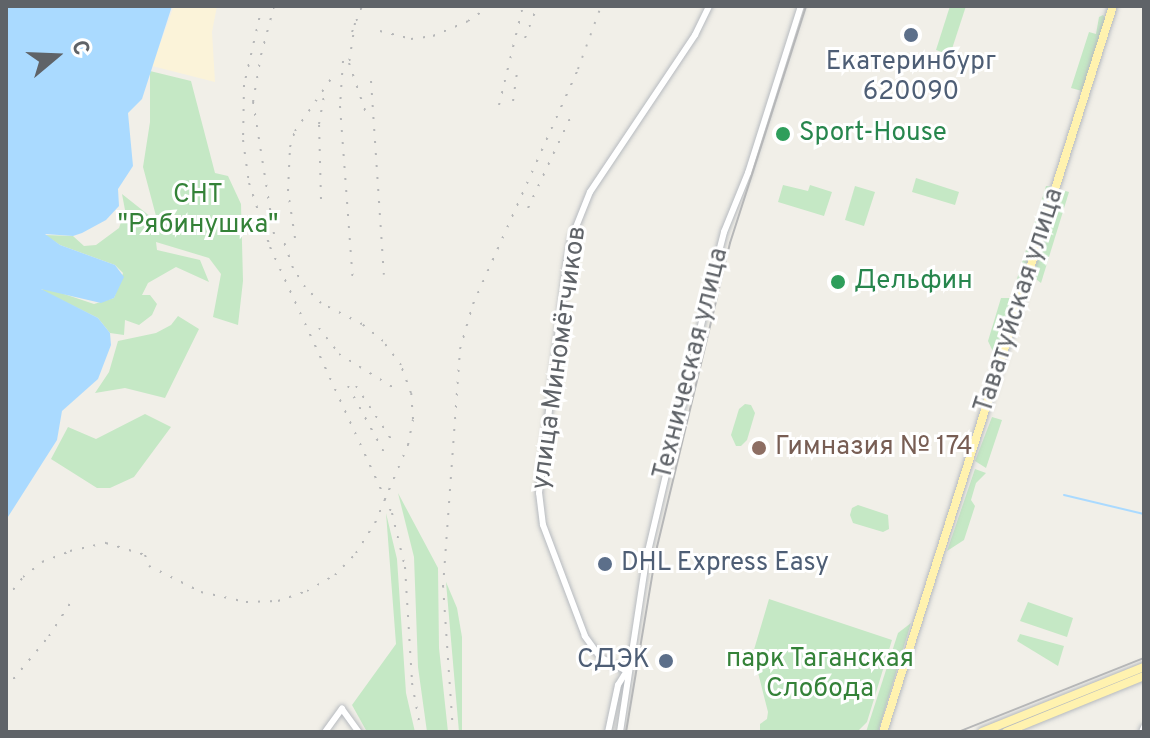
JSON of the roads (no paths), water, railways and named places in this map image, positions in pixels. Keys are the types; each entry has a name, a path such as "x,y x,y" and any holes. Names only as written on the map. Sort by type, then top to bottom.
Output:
{"main road":[{"name":"улица Миномётчиков","path":"627,671 600,657 585,636 543,525 539,493 567,262 572,237 590,192 688,46 709,6"},
{"name":"Техническая улица","path":"620,732 627,671 651,534 721,244 748,173 801,6"},
{"name":"Таватуйская улица","path":"883,732 1113,6"},
{"path":"982,732 1144,667"},
{"path":"608,732 618,685 627,671"},
{"path":"1006,732 1144,676"},
{"path":"325,732 342,709 359,732"}],"water":[{"path":"6,6 172,6 142,99 128,113 133,166 118,189 119,206 106,220 82,233 73,236 45,234 60,245 115,265 124,277 114,298 101,303 41,289 98,318 110,333 111,345 98,379 62,411 57,440 6,520"}],"waterway":[{"path":"1064,495 1144,514"}],"tram line":[{"path":"626,732 657,547 730,243 806,6"},
{"path":"958,732 1144,658"}],"railway":[{"path":"262,6 244,85 243,140 249,183 270,247 392,513 405,567 412,683 421,732"},
{"path":"274,6 253,102 274,234"},
{"path":"352,32 362,6"},
{"path":"380,31 411,39 433,36 468,21 490,6"},
{"path":"499,105 523,6"},
{"path":"525,38 537,6"},
{"path":"453,732 443,587 460,349 473,304 578,69 601,6"},
{"path":"355,23 349,63 368,119"},
{"path":"343,61 340,106 353,285"},
{"path":"513,101 518,66"},
{"path":"295,238 288,191 290,147 295,131 333,76"},
{"path":"371,81 384,275"},
{"path":"321,199 319,124 324,96"},
{"path":"528,208 573,112"},
{"path":"6,599 23,577 42,562 70,551 106,543 145,555 149,566 201,592 246,602 278,601 307,591 335,575 356,553 375,523 408,445 413,419 411,393 401,365 383,341 362,324 321,303 305,287 293,268 282,236"},
{"path":"319,328 339,354 394,388"},
{"path":"348,386 386,456"},
{"path":"356,386 395,445"},
{"path":"6,688 49,636 71,602"}],"place":[{"name":"Екатеринбург 620090","path":"911,35"},
{"name":"Sport-House","path":"783,134"},
{"name":"Дельфин","path":"838,282"},
{"name":"Гимназия № 174","path":"759,448"},
{"name":"DHL Express Easy","path":"605,564"},
{"name":"СДЭК","path":"666,661"}],"park label":[{"name":"СНТ \"Рябинушка\"","path":"198,211"},
{"name":"парк Таганская Слобода","path":"820,675"}]}
